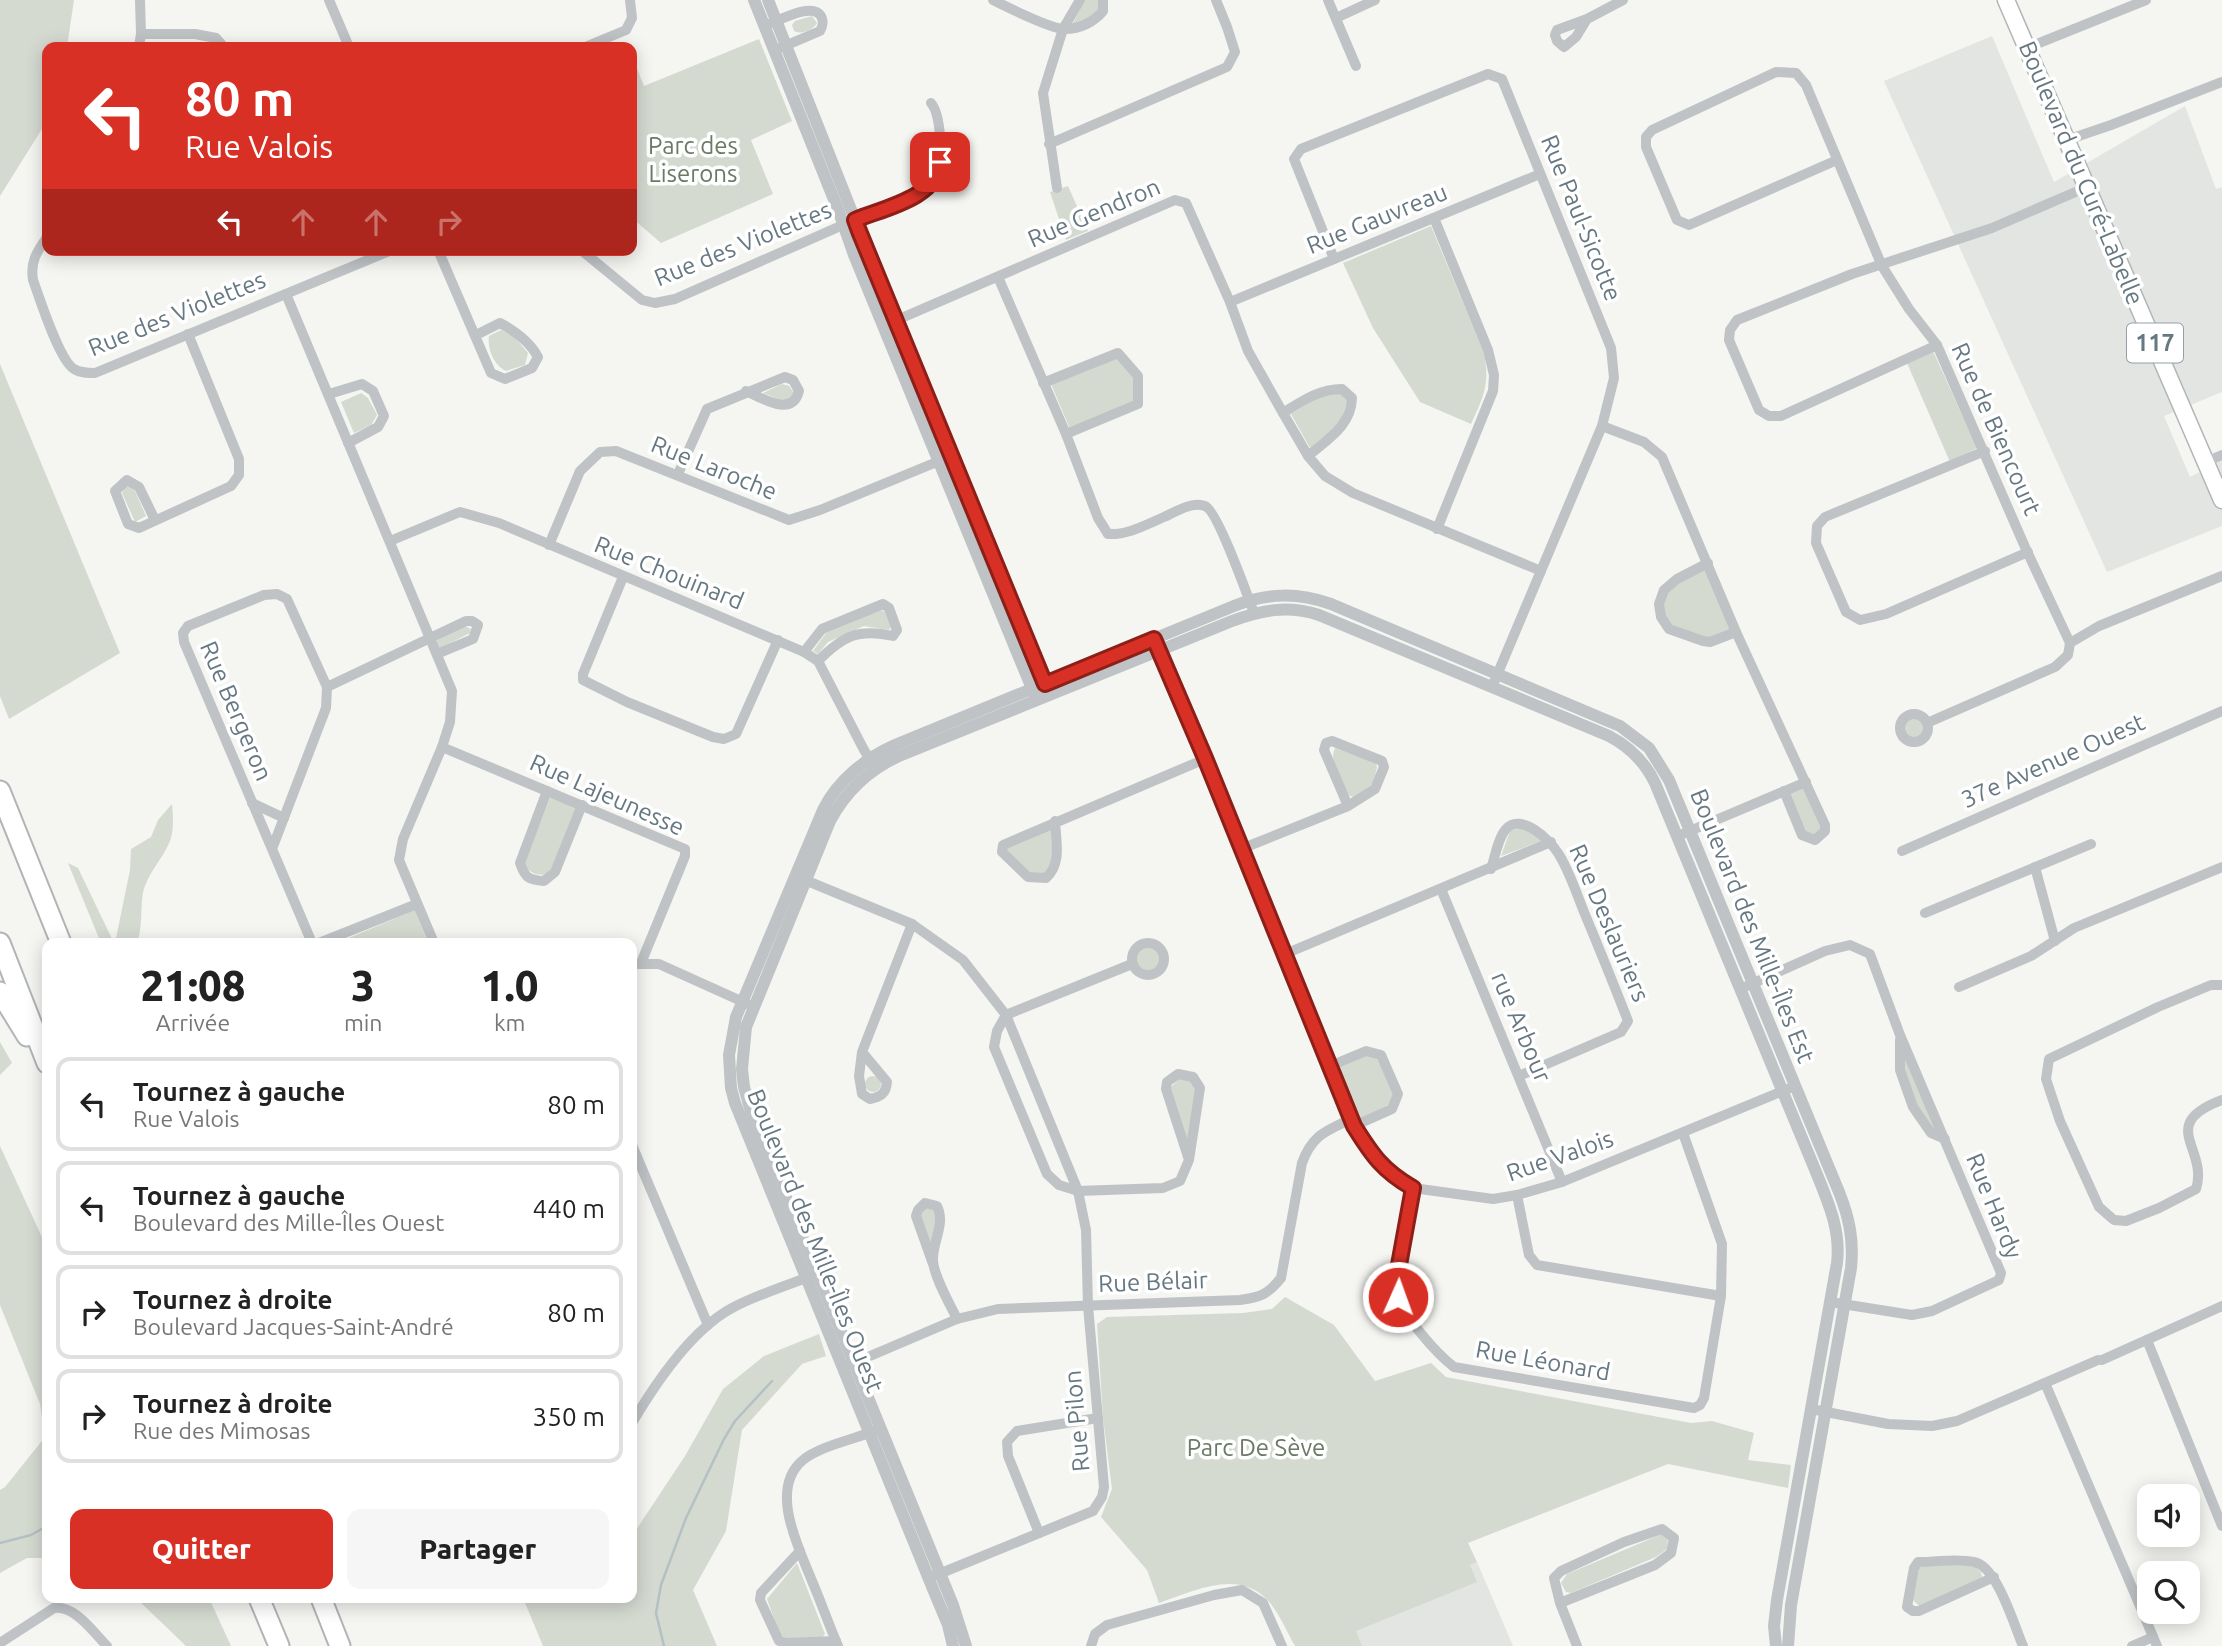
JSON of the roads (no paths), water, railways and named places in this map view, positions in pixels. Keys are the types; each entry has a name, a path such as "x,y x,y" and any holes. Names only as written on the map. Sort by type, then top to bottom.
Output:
{"highway":[{"path":"0,790 59,938"},
{"path":"0,943 42,1050"},
{"path":"0,992 42,1061"},
{"path":"262,1603 279,1646"},
{"path":"323,1603 340,1646"}],"main road":[{"name":"Boulevard du Curé-Labelle","path":"2006,0 2222,500"}],"street":[{"path":"140,0 140,42"},
{"path":"329,0 347,42"},
{"path":"597,42 626,30 632,18 630,0"},
{"path":"754,0 787,45 849,223"},
{"path":"768,0 774,50 849,223 1041,692"},
{"path":"993,0 1063,29 1096,19 1103,10 1104,0"},
{"path":"1058,188 1043,93 1063,29 1080,0"},
{"path":"1049,144 1227,67 1234,52 1216,0"},
{"path":"1328,0 1356,66"},
{"path":"1336,18 1375,0"},
{"path":"1587,19 1623,0"},
{"path":"2027,48 2146,0"},
{"path":"771,24 810,9 816,10 822,18 823,26 820,32 774,50"},
{"path":"141,34 206,36 216,38 220,42"},
{"name":"Rue de Biencourt","path":"1837,160 1689,225 1676,220 1646,146 1646,137 1651,130 1776,72 1796,73 1806,85 1882,266 1909,309 1937,345 2070,643"},
{"name":"Rue Paul-Sicotte","path":"1334,259 1294,159 1301,149 1488,74 1502,79 1611,348 1614,378 1602,426 1494,680"},
{"path":"2067,140 2222,82"},
{"name":"Rue des Violettes","path":"588,256 637,298 655,303 675,299 925,190 934,182 940,167 938,115 931,103"},
{"name":"Rue Gauvreau","path":"1230,302 1540,174"},
{"path":"1937,345 1781,416 1769,416 1759,411 1729,340 1730,330 1737,320 1852,274 1993,228 2087,187"},
{"name":"Rue Gendron","path":"889,324 1175,200 1186,203 1230,302 1248,351 1308,456 1325,476 1353,494 1541,571"},
{"path":"1434,218 1488,350 1494,374 1493,391 1437,529"},
{"name":"Rue des Violettes","path":"42,244 34,256 31,268 33,280 63,357 73,369 83,373 95,373 377,256"},
{"path":"441,256 491,373 505,379 532,368 538,357 534,349 515,331 500,323 476,335"},
{"path":"998,277 1066,434 1098,518 1108,534 1123,534 1191,505 1204,506 1210,510 1228,547 1254,613"},
{"path":"286,293 452,691 450,722 403,839 399,860 432,938"},
{"path":"155,520 139,487 127,480 115,491 128,524 139,528 231,486 239,475 239,459 188,334"},
{"path":"1043,383 1118,353 1138,376 1138,404 1066,434"},
{"path":"329,394 362,384 373,391 384,416 377,427 348,443"},
{"path":"1283,413 1314,394 1328,389 1342,389 1352,398 1351,412 1343,426 1308,456"},
{"path":"678,474 707,409 746,391"},
{"path":"1602,426 1644,442 1662,457 1736,632 1825,825 1825,831 1815,841 1802,835 1784,792"},
{"name":"Rue Laroche","path":"549,545 580,471 600,452 616,451 789,520 945,459"},
{"path":"1985,451 1825,517 1817,526 1816,543 1846,612 1860,620 1886,614 2028,552"},
{"path":"2206,462 2222,455"},
{"name":"Rue Chouinard","path":"390,541 460,512 499,523 623,578 778,640 818,662 873,763"},
{"path":"1708,563 1677,579 1664,590 1659,604 1661,617 1670,629 1703,641 1710,642 1736,632"},
{"path":"1927,723 2055,667 2068,655 2070,643 2099,626 2222,576"},
{"path":"623,578 583,674 583,680 627,702 702,733 724,739 736,734 778,640"},
{"name":"Rue Bergeron","path":"272,849 326,708 327,687 287,599 277,594 264,595 188,626 183,633 184,642 252,803 310,938"},
{"name":"Boulevard des Mille-Îles Est","path":"1156,645 1250,600 1280,594 1317,599 1602,733 1628,748 1651,775 1684,834 1753,984 1850,1224 1852,1259 1791,1605 1788,1646"},
{"path":"804,652 822,629 883,604 889,608 897,630 893,636 873,631 859,633 835,643 818,662"},
{"name":"Boulevard des Mille-Îles Est","path":"1156,645 1254,613 1280,609 1311,612 1494,680"},
{"path":"327,687 466,621 478,625 474,639 437,654"},
{"name":"Boulevard des Mille-Îles Ouest","path":"953,1646 935,1576 811,1276 739,1116 731,1088 730,1048 830,798 848,776 873,763 899,756 1041,692 1156,645"},
{"name":"Rue Valois","path":"1156,645 1205,758 1353,1123 1374,1159 1392,1176 1413,1188 1493,1199 1517,1195 1562,1182 1795,1086"},
{"name":"37e Avenue Ouest","path":"1902,851 2222,711"},
{"path":"1241,849 1348,806 1375,789 1384,767 1382,761 1332,741 1326,743 1324,750 1348,806"},
{"name":"Rue Lajeunesse","path":"442,747 685,849 685,856 669,898 637,964"},
{"path":"1055,821 1057,862 1054,872 1046,878 1028,877 1002,852 1003,845 1055,821 1205,758"},
{"path":"1684,834 1806,782"},
{"path":"547,791 520,863 525,876 531,881 544,881 555,872 582,805"},
{"path":"252,803 284,818"},
{"name":"Rue Deslauriers","path":"1490,869 1506,829 1512,825 1519,823 1536,830 1551,842 1579,899 1629,1021 1621,1032 1519,1076"},
{"name":"Boulevard des Mille-Îles Est","path":"1684,834 1740,989 1831,1209 1836,1229 1838,1255 1777,1600 1774,1626 1776,1646"},
{"name":"Rue Deslauriers","path":"1285,954 1551,842"},
{"path":"1925,914 2091,844"},
{"path":"2035,867 2056,941"},
{"path":"1959,987 2031,956 2074,928 2222,867"},
{"name":"Rue Pilon","path":"800,878 912,923 964,960 1006,1015 1078,1191 1086,1230 1088,1306 1104,1487 1102,1497 1093,1511 935,1576"},
{"name":"rue Arbour","path":"1441,889 1562,1182"},
{"path":"332,938 417,904"},
{"path":"862,1052 912,923"},
{"name":"Rue Hardy","path":"1740,989 1825,951 1850,945 1870,954 1900,1035 2001,1273 1999,1280 1932,1311 1912,1315 1830,1302"},
{"path":"637,964 659,964 748,1004"},
{"path":"1132,964 1006,1015 997,1031 995,1047 1047,1174 1059,1185 1078,1191 1163,1188 1180,1181 1189,1160 1200,1088 1193,1077 1178,1074 1167,1082 1166,1089 1189,1160"},
{"path":"2222,985 2211,985 2158,1007 2049,1059 2046,1079 2060,1121 2099,1208 2114,1220 2126,1221 2196,1189 2200,1178 2188,1130 2189,1122 2203,1107 2222,1100"},
{"name":"Rue Hardy","path":"1900,1035 1900,1070 1913,1107 1931,1133 1945,1139"},
{"path":"1330,1066 1366,1051 1381,1055 1398,1094 1392,1109 1353,1123"},
{"name":"Rue Bélair","path":"848,1365 957,1319 998,1309 1240,1300 1270,1292 1281,1278 1307,1148 1318,1136 1353,1123"},
{"path":"1517,1195 1529,1255 1537,1265 1721,1296 1722,1244 1683,1133"},
{"path":"637,1157 708,1325"},
{"name":"Rue Léonard","path":"1413,1188 1397,1276 1398,1297 1415,1325 1441,1357 1454,1367 1688,1409 1698,1406 1704,1398 1721,1296"},
{"path":"933,1264 941,1219 937,1206 926,1203 916,1216 933,1264 957,1319"},
{"path":"637,1406 708,1325 733,1307 811,1276"},
{"path":"1811,1409 1888,1424 1932,1426 1957,1421 2222,1306"},
{"path":"2147,1340 2221,1521"},
{"path":"2045,1383 2155,1642 2132,1646"},
{"path":"1040,1532 1008,1456 1007,1442 1017,1431 1098,1418"},
{"path":"800,1550 761,1593 760,1600 779,1641 837,1644 800,1550 790,1526 787,1496 791,1473 801,1461 813,1454 875,1430"},
{"path":"1560,1603 1655,1565 1671,1553 1674,1538 1662,1529 1624,1542 1561,1571 1554,1578 1560,1603 1577,1646"},
{"path":"1993,1577 1919,1611 1913,1611 1907,1606 1914,1568 1918,1562 1974,1562 1986,1567 1993,1577 2023,1646"},
{"name":"Boulevard des Mille-Îles Ouest","path":"935,1576 957,1614 965,1646"},
{"path":"1091,1646 1095,1634 1107,1625 1214,1595 1242,1590 1262,1603 1282,1646"},
{"path":"0,1643 54,1608 63,1607 72,1612 107,1646"}],"waterway":[{"path":"664,1646 656,1613 661,1585 686,1518 735,1421 772,1381"},
{"path":"0,1543 31,1535 42,1529"}],"park label":[{"name":"Parc des Liserons","path":"693,160"},
{"name":"Parc De Sève","path":"1256,1448"}]}
